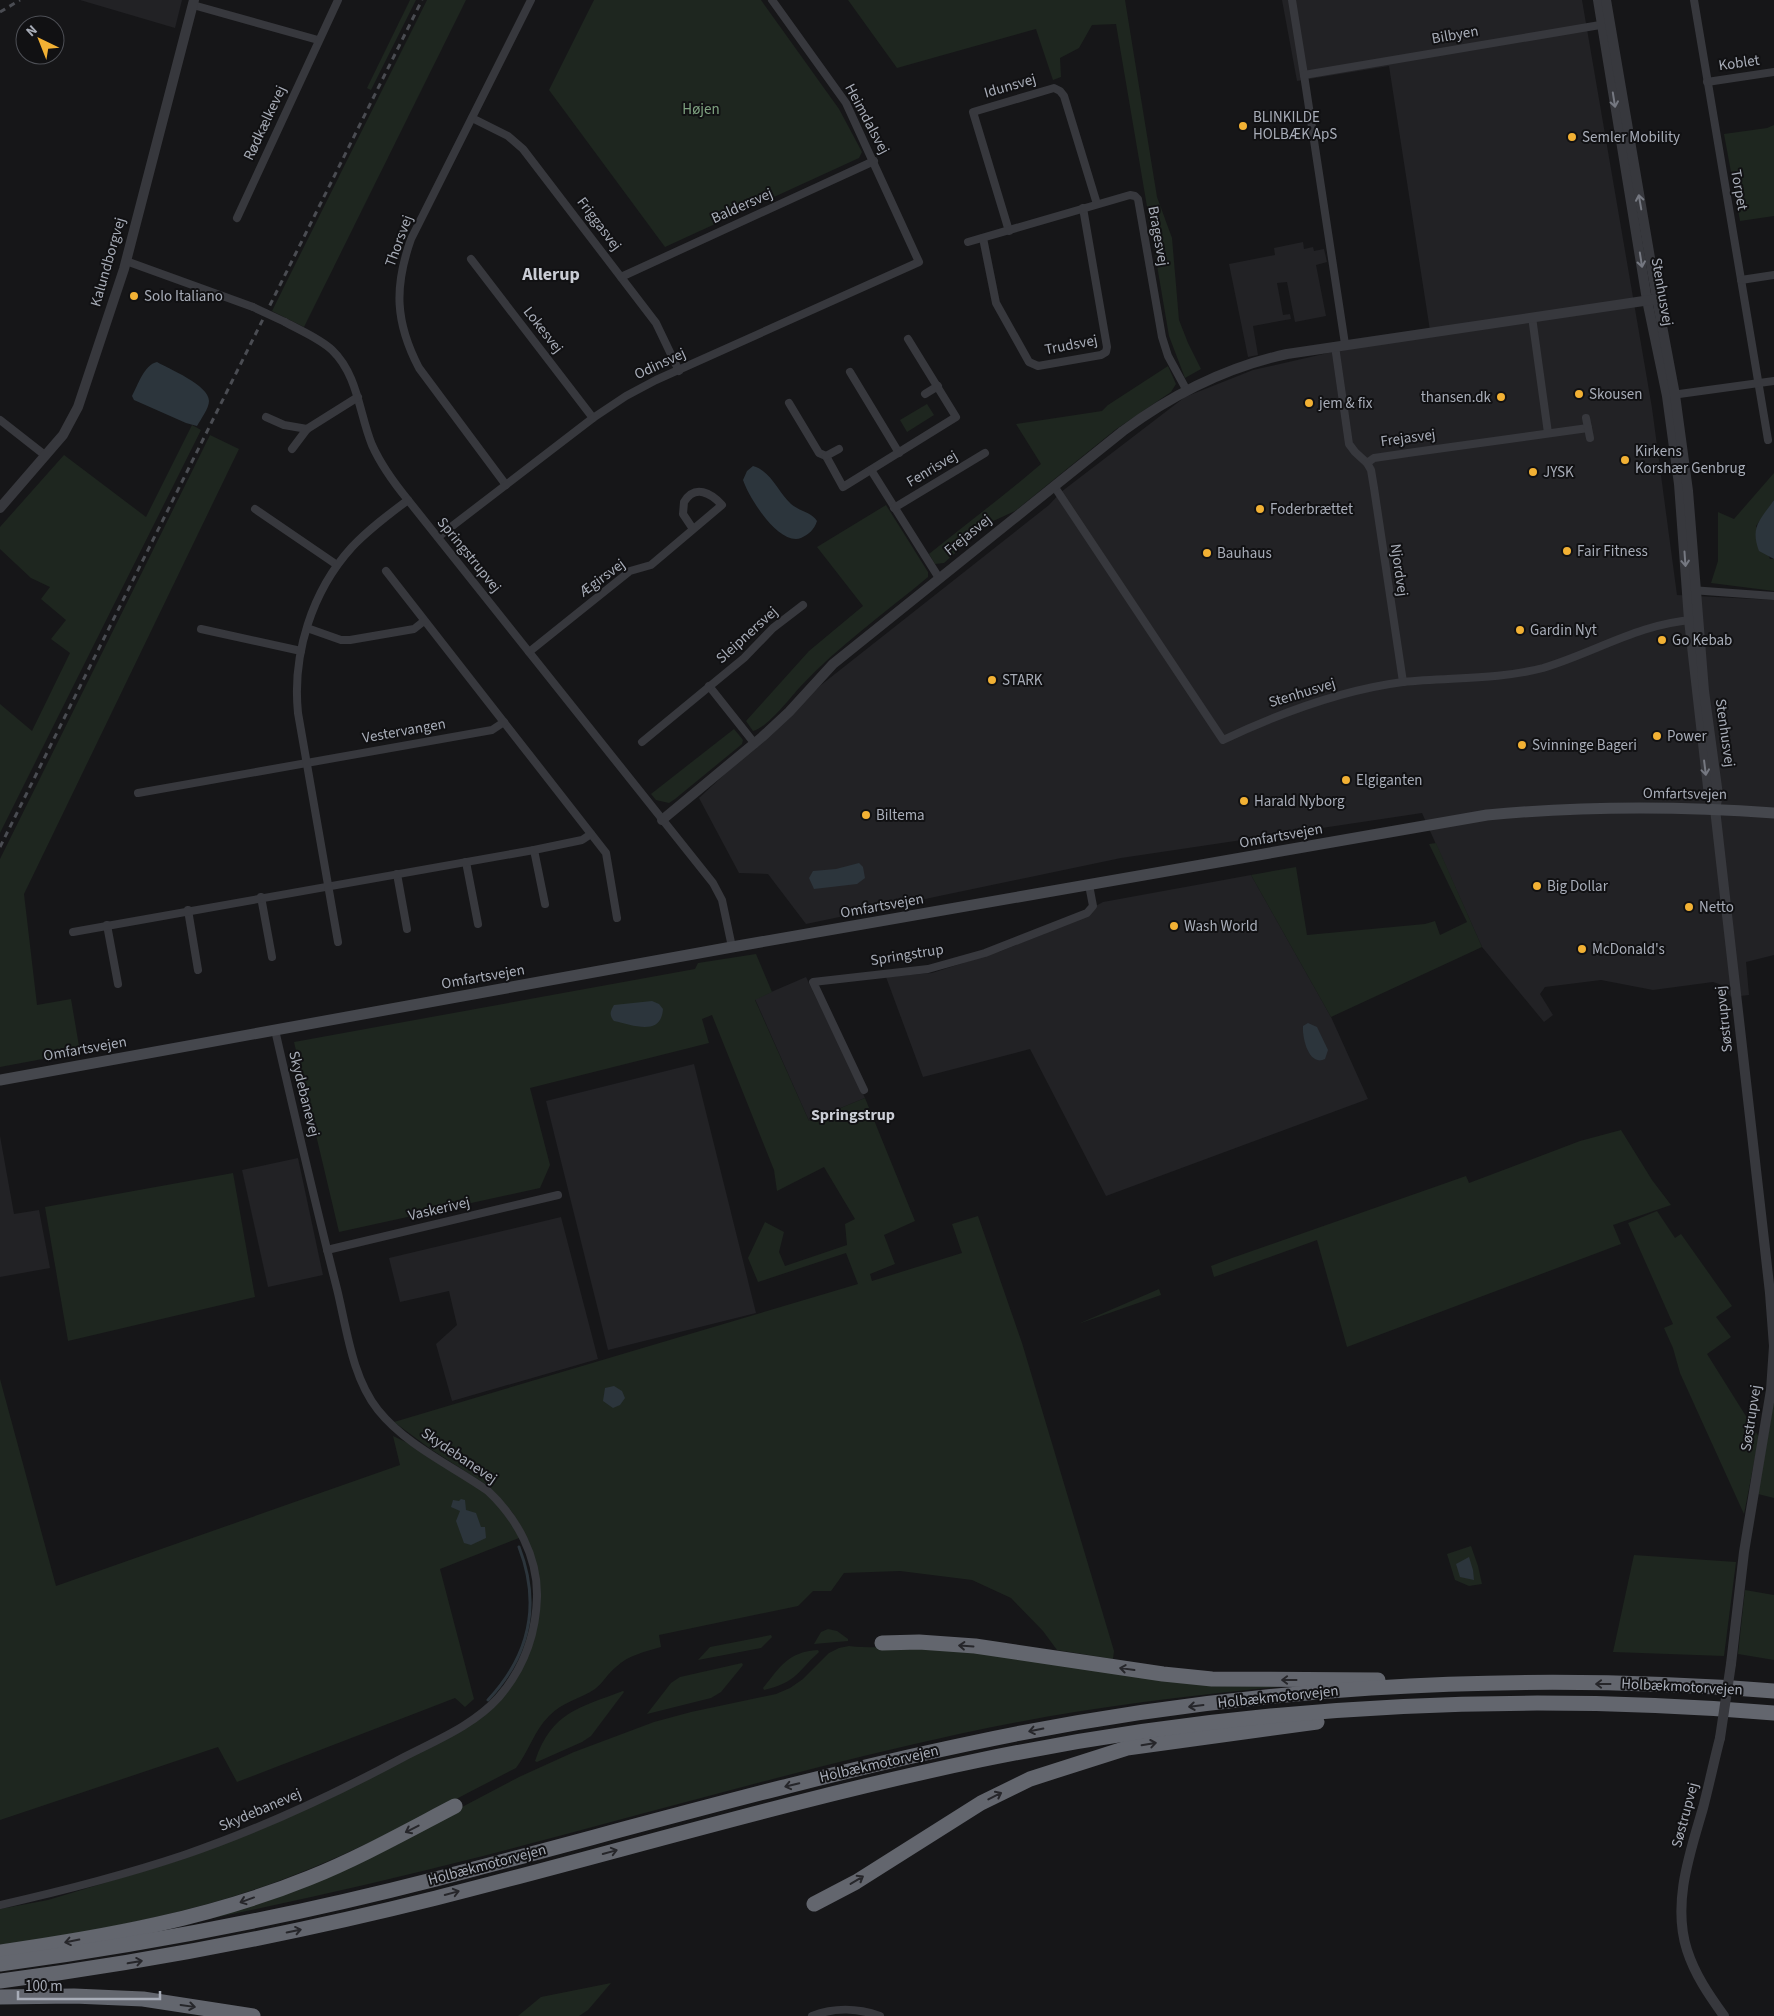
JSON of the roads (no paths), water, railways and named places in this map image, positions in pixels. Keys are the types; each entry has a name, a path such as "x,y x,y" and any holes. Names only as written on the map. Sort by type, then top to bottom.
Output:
{"highway":[{"path":"882,1643 919,1642 975,1646 1163,1674 1212,1679 1374,1679 1424,1686"},
{"name":"Holbækmotorvejen","path":"0,1964 211,1930 320,1907 432,1880 765,1791 976,1742 1069,1724 1157,1711 1320,1693 1424,1686 1550,1683 1642,1684 1774,1691"},
{"name":"Holbækmotorvejen","path":"0,1982 128,1963 324,1924 437,1897 772,1808 906,1776 1000,1756 1141,1731 1249,1718 1430,1705 1554,1703 1774,1713"},
{"path":"814,1904 856,1882 981,1803 1030,1778 1077,1762 1127,1748 1430,1705"},
{"path":"0,1952 170,1922 238,1903 309,1878 362,1854 455,1806"},
{"path":"0,1997 74,1996 143,2000 253,2016"}],"main road":[{"name":"Omfartsvejen","path":"0,1080 732,947 1487,815 1587,808 1715,809 1774,813"}],"street":[{"name":"Rødkælkevej","path":"237,218 338,0"},
{"name":"Thorsvej","path":"506,485 419,368 405,336 399,312 400,276 411,239 531,0"},
{"name":"Heimdalsvej","path":"772,0 842,96 874,160 919,262"},
{"path":"1292,0 1304,75 1340,345"},
{"name":"Stenhusvej","path":"1598,0 1606,24 1652,300 1671,396 1679,484 1692,590 1709,796 1715,809"},
{"name":"Stenhusvej","path":"1606,0 1606,24"},
{"name":"Torpet","path":"1694,0 1768,440"},
{"path":"193,3 318,40"},
{"name":"Kalundborgvej","path":"0,508 66,431 78,408 126,261 193,3"},
{"name":"Bilbyen","path":"1304,75 1606,24"},
{"name":"Koblet","path":"1707,82 1774,72"},
{"name":"Idunsvej","path":"1009,231 972,112 1054,88 1060,91 1065,97 1097,204"},
{"name":"Friggasvej","path":"472,118 508,136 523,149 661,331 679,371"},
{"name":"Baldersvej","path":"621,276 874,160"},
{"name":"Bragesvej","path":"968,242 1097,204 1130,195 1135,196 1138,200 1162,337 1168,356 1186,390"},
{"name":"Trudsvej","path":"983,238 996,303 1029,362 1038,366 1101,356 1106,352 1107,347 1083,208"},
{"name":"Lokesvej","path":"471,259 593,418"},
{"name":"Springstrupvej","path":"126,261 253,307 285,322 332,350 348,371 379,460 408,500 717,890 725,909 732,947"},
{"name":"Odinsvej","path":"438,537 593,418 636,390 919,262"},
{"path":"1741,280 1774,275"},
{"name":"Frejasvej","path":"662,820 755,744 789,712 824,673 939,578 1123,431 1158,406 1186,390 1254,362 1287,354 1652,300"},
{"path":"1532,317 1548,433"},
{"name":"Fenrisvej","path":"789,403 819,454 826,456 843,487 956,417 908,339"},
{"name":"Frejasvej","path":"1340,345 1349,444 1367,463 1374,458 1588,428"},
{"name":"Fenrisvej","path":"850,372 899,452"},
{"path":"1671,396 1774,382"},
{"path":"925,394 938,386"},
{"path":"292,448 307,429 358,397"},
{"path":"266,417 284,425 307,429"},
{"path":"1586,418 1590,438"},
{"path":"0,420 46,456"},
{"path":"826,456 839,449"},
{"name":"Fenrisvej","path":"894,508 985,453"},
{"name":"Njordvej","path":"1367,463 1374,488 1403,682"},
{"path":"871,470 939,578"},
{"name":"Stenhusvej","path":"1054,486 1223,740 1302,706 1403,682 1495,677 1542,668 1588,653 1628,634 1694,620"},
{"name":"Ægirsvej","path":"529,652 630,571 651,565 722,505 715,497 707,493 694,493 684,502 683,514 693,529"},
{"path":"338,942 297,702 301,652 317,600 337,565 371,529 408,500"},
{"path":"255,509 337,565"},
{"path":"386,571 606,853 617,918"},
{"path":"1692,590 1774,596"},
{"name":"Sleipnersvej","path":"642,742 744,658 773,628 803,604"},
{"path":"307,628 342,640 350,640 414,629 424,622"},
{"path":"201,629 301,652"},
{"path":"709,686 755,744"},
{"name":"Vestervangen","path":"138,793 492,730 504,722"},
{"name":"Søstrupvej","path":"1715,809 1770,1292 1774,1346 1772,1390 1744,1552 1720,1738 1684,1876 1682,1912 1686,1948 1700,1982 1724,2016"},
{"path":"72,932 328,885 534,850 582,840 591,834"},
{"path":"534,850 544,904"},
{"path":"466,862 478,924"},
{"path":"397,874 407,930"},
{"name":"Springstrup","path":"864,1090 812,982 918,970 985,953 1087,913 1093,906 1089,885"},
{"path":"261,897 272,957"},
{"path":"188,910 198,970"},
{"path":"107,925 118,984"},
{"name":"Skydebanevej","path":"0,1905 65,1890 183,1855 227,1839 333,1794 441,1738 478,1716 503,1691 526,1654 535,1624 537,1587 534,1566 518,1528 498,1500 488,1491 413,1442 393,1425 373,1404 362,1385 327,1250 275,1030"},
{"name":"Vaskerivej","path":"327,1250 558,1195"},
{"path":"812,2016 824,2012 851,2009 864,2010 880,2016"}],"waterway":[{"path":"488,1700 514,1665 528,1628 530,1609 529,1589 526,1568 519,1547"}],"railway":[{"path":"0,12 20,0"},
{"path":"0,847 422,0"}],"place":[{"name":"BLINKILDE HOLBÆK ApS","path":"1243,126"},
{"name":"Semler Mobility","path":"1572,137"},
{"name":"Solo Italiano","path":"134,296"},
{"name":"Skousen","path":"1579,394"},
{"name":"thansen.dk","path":"1501,397"},
{"name":"jem & fix","path":"1309,403"},
{"name":"Kirkens Korshær Genbrug","path":"1625,460"},
{"name":"JYSK","path":"1533,472"},
{"name":"Foderbrættet","path":"1260,509"},
{"name":"Fair Fitness","path":"1567,551"},
{"name":"Bauhaus","path":"1207,553"},
{"name":"Gardin Nyt","path":"1520,630"},
{"name":"Go Kebab","path":"1662,640"},
{"name":"STARK","path":"992,680"},
{"name":"Power","path":"1657,736"},
{"name":"Svinninge Bageri","path":"1522,745"},
{"name":"Elgiganten","path":"1346,780"},
{"name":"Harald Nyborg","path":"1244,801"},
{"name":"Biltema","path":"866,815"},
{"name":"Big Dollar","path":"1537,886"},
{"name":"Netto","path":"1689,907"},
{"name":"Wash World","path":"1174,926"},
{"name":"McDonald's","path":"1582,949"}],"district":[{"name":"Allerup","path":"551,274"},
{"name":"Springstrup","path":"853,1115"}],"park label":[{"name":"Højen","path":"701,109"}]}
